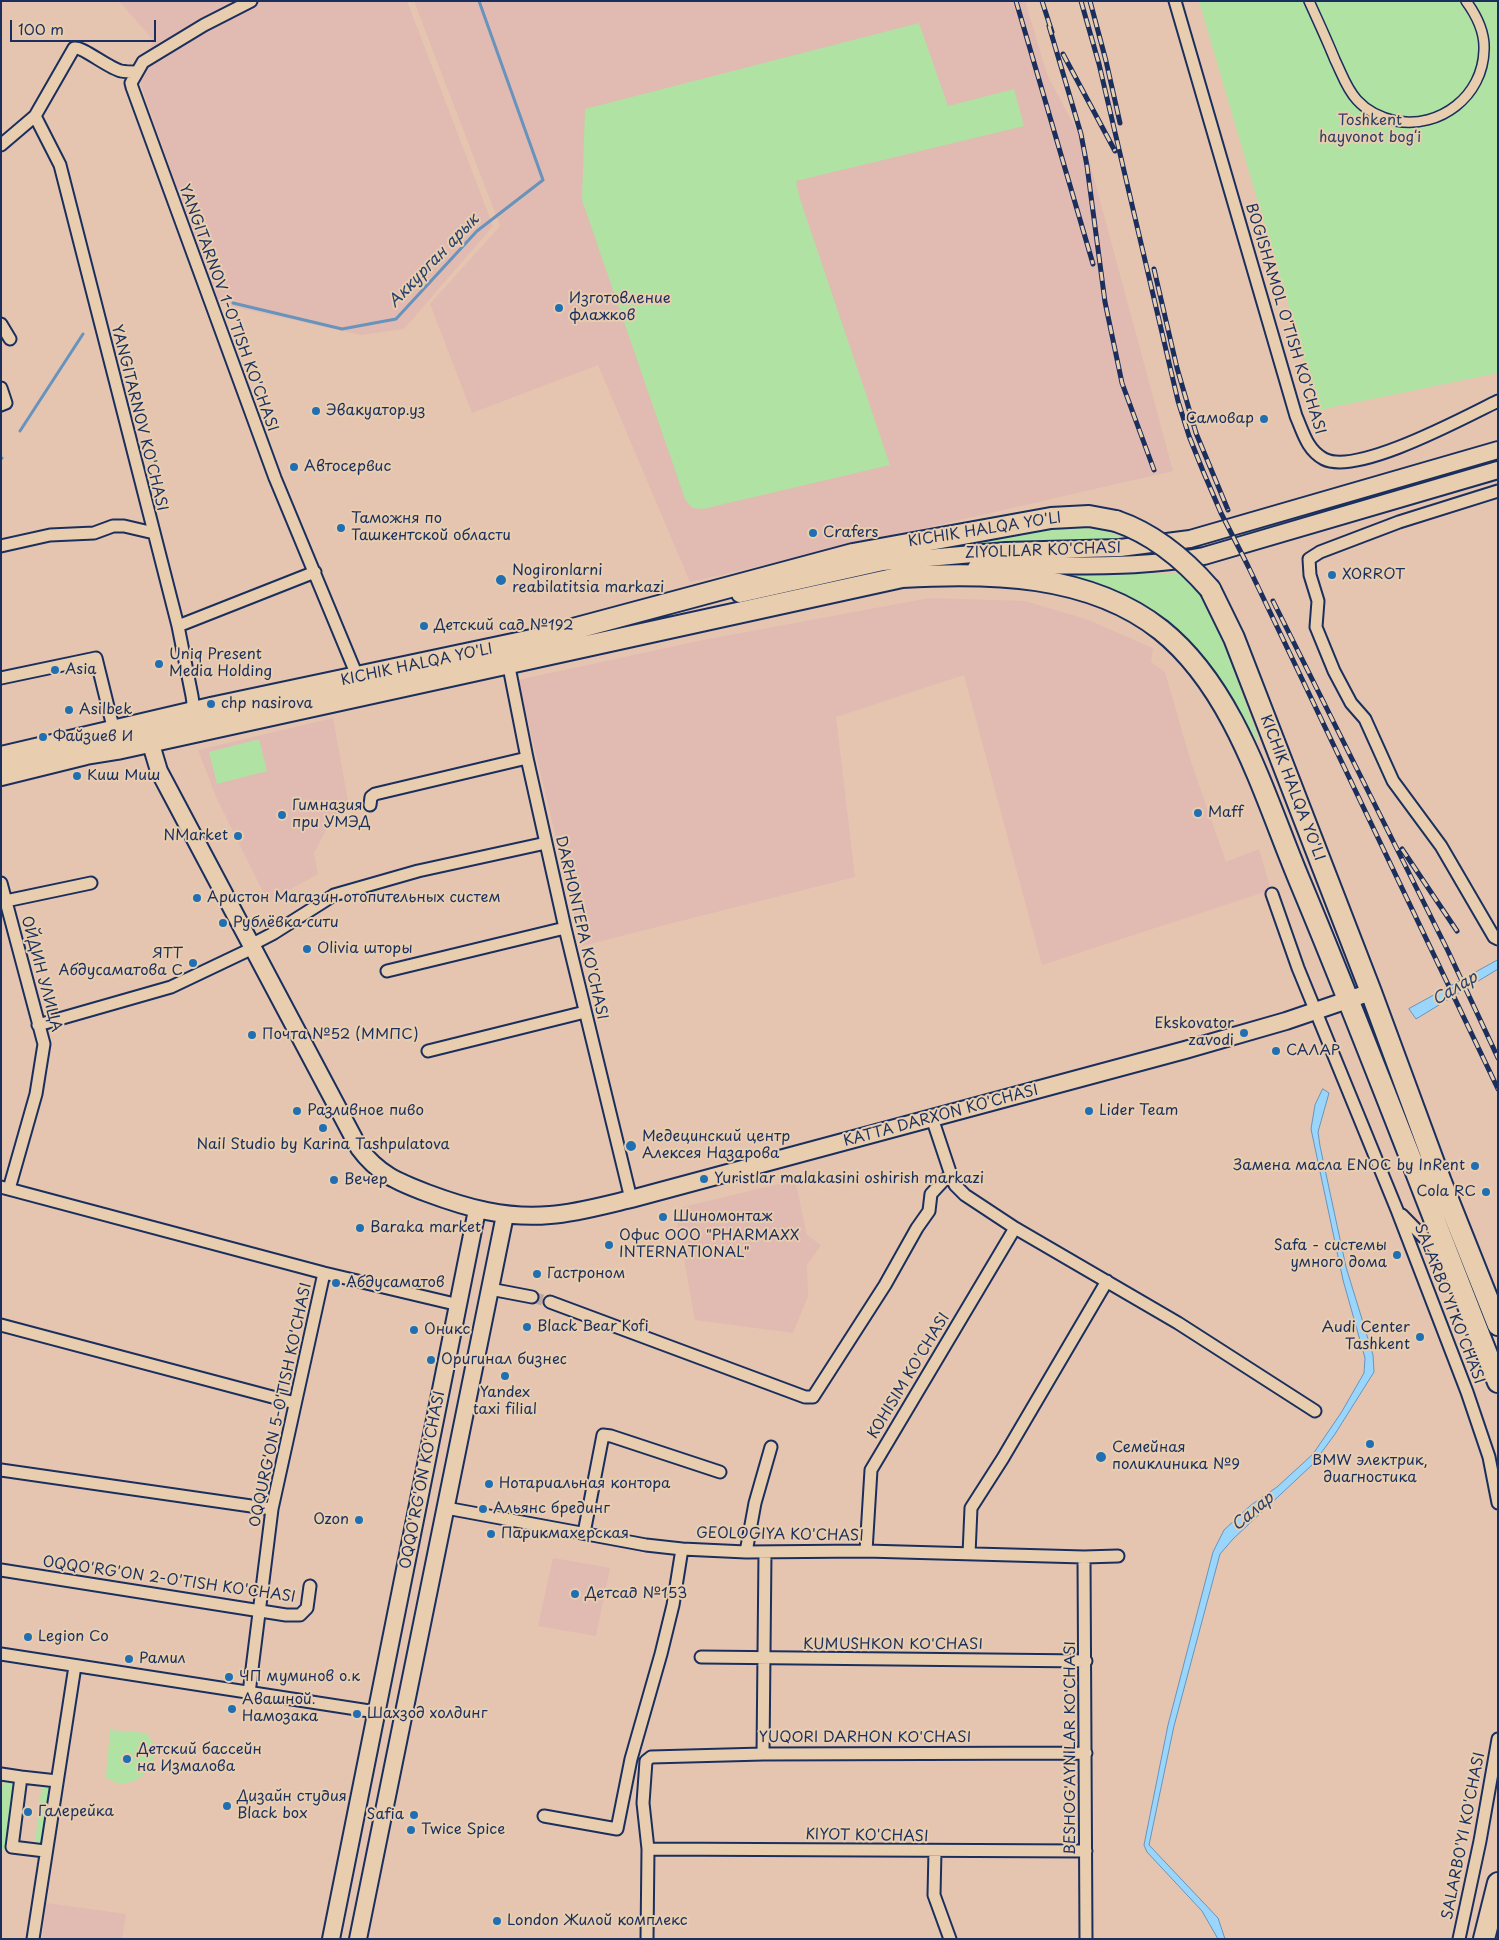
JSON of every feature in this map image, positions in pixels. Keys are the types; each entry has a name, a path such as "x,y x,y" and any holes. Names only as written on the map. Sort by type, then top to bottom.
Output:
{"highway":[{"name":"KICHIK HALQA YO'LI","path":"1,757 114,731 191,733 506,654 554,634 814,563 892,546 1051,518 1089,516 1116,521 1148,536 1171,551 1192,569 1210,590 1234,638 1371,992 1441,1182 1498,1325"},
{"name":"KICHIK HALQA YO'LI","path":"1,775 86,754 148,733 189,713 358,678 506,654 902,577 957,574 1035,579 1080,590 1121,606 1152,624 1174,642 1204,675 1240,739 1349,999 1498,1382"},
{"path":"1484,1939 1498,1883"}],"main road":[{"name":"ZIYOLILAR KO'CHASI","path":"554,634 882,562 973,553 1120,548 1190,539 1498,450"},
{"name":"ZIYOLILAR KO'CHASI","path":"902,577 1002,566 1125,565 1186,560 1498,470"},
{"path":"1410,476 1416,495"},
{"path":"148,733 159,771 353,1139 369,1162 380,1172 392,1179 478,1210"},
{"name":"KATTA DARXON KO'CHASI","path":"478,1210 505,1215 550,1216 632,1199 1186,1050 1286,1021 1316,1009 1371,992"},
{"name":"OQQO'RG'ON KO'CHASI","path":"331,1939 478,1210"},
{"name":"OQQO'RG'ON KO'CHASI","path":"358,1939 505,1215"},
{"path":"400,1596 427,1601"},
{"path":"376,1712 404,1716"}],"street":[{"path":"2,143 35,116 76,46 120,71 137,72 143,62 204,25 250,1"},
{"name":"BOGISHAMOL O'TISH KO'CHASI","path":"1174,1 1296,416 1309,447 1325,460 1342,463 1364,458 1403,447 1498,401"},
{"path":"1309,1 1346,86 1358,101 1373,113 1388,120 1406,123 1423,122 1438,118 1452,110 1468,95 1479,76 1484,50 1481,27 1466,1"},
{"name":"YANGITARNOV 1-O'TISH KO'CHASI","path":"137,72 131,83 135,96 272,469 358,678"},
{"name":"YANGITARNOV KO'CHASI","path":"35,116 60,165 178,626 193,703 189,713 191,733"},
{"path":"1,324 10,339"},
{"path":"1,388 6,403 1,404"},
{"path":"1496,938 1441,846 1393,781 1365,719 1351,703 1334,671 1316,627 1318,601 1310,575 1309,559 1320,552 1399,522 1498,491"},
{"path":"1,546 50,535 94,533 113,526 124,526 154,533"},
{"path":"178,626 315,572"},
{"name":"DARHONTEPA KO'CHASI","path":"506,654 565,928 632,1199"},
{"path":"1,678 96,658 114,731"},
{"path":"370,805 371,797 375,794 527,758"},
{"path":"38,1025 171,988 252,947 334,895 418,871 546,843"},
{"name":"ОЙДИН УЛИЦА","path":"1,883 3,901 44,1044 36,1094 5,1188"},
{"path":"3,901 91,883"},
{"name":"SALARBO'YI KO'CHASI","path":"1272,894 1298,968 1397,1210 1467,1392 1489,1457 1498,1503"},
{"path":"387,971 565,928"},
{"path":"428,1051 585,1012"},
{"path":"932,1118 955,1185 965,1195 1015,1228 1178,1323 1315,1411"},
{"path":"550,1302 805,1397 813,1397 885,1285 916,1228 929,1211 931,1194 951,1175"},
{"path":"5,1188 324,1273 459,1305"},
{"path":"1397,1210 1451,1265"},
{"name":"KOHISIM KO'CHASI","path":"866,1551 871,1470 1015,1228"},
{"name":"OQQURG'ON 5-O'TISH KO'CHASI","path":"249,1693 272,1509 324,1273"},
{"path":"969,1554 972,1508 1107,1281"},
{"path":"490,1289 532,1297"},
{"path":"1,1325 296,1403"},
{"path":"584,1533 603,1435 720,1472"},
{"path":"746,1552 755,1503 771,1447"},
{"path":"1,1470 272,1509"},
{"name":"GEOLOGIYA KO'CHASI","path":"446,1508 646,1546 682,1549 746,1552 866,1551 1084,1557 1118,1556"},
{"path":"544,1816 617,1829 631,1759 673,1605 682,1549"},
{"path":"763,1754 765,1552"},
{"name":"BESHOG'AYNILAR KO'CHASI","path":"1084,1557 1086,1939"},
{"name":"OQQO'RG'ON 2-O'TISH KO'CHASI","path":"1,1570 286,1615 300,1615 307,1608 310,1586"},
{"path":"1,1654 376,1712"},
{"name":"KUMUSHKON KO'CHASI","path":"700,1657 1086,1662"},
{"path":"33,1939 68,1722 75,1666"},
{"name":"SALARBO'YI KO'CHASI","path":"1459,1939 1480,1841 1498,1739"},
{"name":"YUQORI DARHON KO'CHASI","path":"648,1849 642,1803 646,1761 651,1757 763,1754 1086,1753"},
{"path":"1,1774 57,1781"},
{"path":"21,1777 7,1847 46,1851"},
{"path":"647,1939 648,1849"},
{"name":"KIYOT KO'CHASI","path":"648,1849 1086,1851"},
{"path":"934,1851 934,1895 950,1939"}],"shaded area":[{"path":"119,1 407,1 493,226 404,329 361,335 217,303 139,79 153,40"},
{"path":"414,1 1025,1 1048,77 1085,145 1173,471 690,582 598,365 472,413 430,304 500,226"},
{"path":"930,598 1025,601 1086,619 1153,648 1151,662 1165,672 1191,762 1226,862 1259,849 1271,890 1042,965 964,675 836,717 855,877 582,946 518,680 703,640"},
{"name":"Гимназия при УМЭД","path":"333,718 349,807 330,823 314,853 318,874 268,902 216,797 198,750"},
{"path":"795,1180 807,1235 821,1245 807,1265 808,1296 793,1333 695,1320 675,1209"},
{"name":"Детсад №153","path":"553,1558 610,1568 596,1636 538,1626"},
{"path":"46,1903 126,1914 122,1939 42,1939"}],"green space":[{"name":"Toshkent hayvonot bogʻi","path":"1199,1 1498,1 1498,373 1319,410"},
{"path":"919,23 948,106 1014,89 1024,126 796,181 800,199 890,465 703,509 692,508 685,499 582,200 585,109"},
{"path":"1075,527 1103,530 1130,540 1006,544 937,549 1056,528"},
{"path":"1047,573 1183,574 1201,596 1219,630 1259,740 1257,741 1217,675 1195,647 1169,623 1140,605"},
{"path":"259,739 267,771 217,784 209,752"},
{"path":"110,1730 146,1733 153,1743 155,1752 153,1762 142,1776 124,1783 115,1782 106,1777"},
{"path":"4,1776 19,1778 9,1851 1,1850 1,1796"},
{"path":"42,1783 50,1784 43,1845 35,1843"}],"water":[{"name":"Салар","path":"1498,960 1498,969 1416,1019 1409,1009"},
{"name":"Салар","path":"1323,1089 1329,1093 1318,1132 1320,1146 1346,1267 1373,1355 1374,1372 1335,1434 1313,1464 1233,1539 1220,1554 1174,1726 1149,1845 1218,1918 1225,1939 1218,1939 1202,1911 1147,1852 1144,1845 1168,1725 1213,1552 1224,1530 1251,1505 1277,1487 1313,1454 1341,1413 1364,1373 1365,1358 1343,1280 1311,1129 1315,1105"}],"waterway":[{"name":"Аккурган арык","path":"233,303 342,329 396,319 477,231 543,180 479,1"},
{"name":"Аккурган арык","path":"20,431 83,334"}],"tunnel":[{"path":"532,1297 550,1302"}],"railway":[{"path":"1016,1 1093,264"},
{"path":"1042,1 1052,32"},
{"path":"1081,1 1099,64 1178,401 1189,436 1221,513 1498,1089"},
{"path":"1090,1 1120,123"},
{"path":"1049,26 1081,134 1105,302 1122,383 1154,470"},
{"path":"1063,54 1115,151"},
{"path":"1154,269 1177,368 1196,433 1228,510"},
{"path":"1273,601 1448,951 1498,1058"},
{"path":"1402,849 1457,931"}],"place":[{"name":"Изготовление флажков","path":"559,308"},
{"name":"Эвакуатор.уз","path":"316,411"},
{"name":"Самовар","path":"1264,419"},
{"name":"Автосервис","path":"294,467"},
{"name":"Таможня по Ташкентской области","path":"341,528"},
{"name":"Crafers","path":"813,533"},
{"name":"XORROT","path":"1332,575"},
{"name":"Nogironlarni reabilatitsia markazi","path":"501,580"},
{"name":"Детский сад №192","path":"424,626"},
{"name":"Uniq Present Media Holding","path":"159,664"},
{"name":"Asia","path":"55,670"},
{"name":"chp nasirova","path":"211,704"},
{"name":"Asilbek","path":"69,710"},
{"name":"Файзиев И","path":"43,737"},
{"name":"Киш Миш","path":"77,776"},
{"name":"Maff","path":"1198,813"},
{"name":"Гимназия при УМЭД","path":"282,815"},
{"name":"NMarket","path":"238,836"},
{"name":"Аристон Магазин отопительных систем","path":"197,898"},
{"name":"Рублёвка сити","path":"223,923"},
{"name":"Olivia шторы","path":"307,949"},
{"name":"ЯТТ Абдусаматова С","path":"193,963"},
{"name":"Ekskovator zavodi","path":"1244,1033"},
{"name":"Почта №52 (ММПС)","path":"252,1035"},
{"name":"САЛАР","path":"1276,1051"},
{"name":"Разливное пиво","path":"297,1111"},
{"name":"Lider Team","path":"1089,1111"},
{"name":"Nail Studio by Karina Tashpulatova","path":"323,1128"},
{"name":"Медецинский центр Алексея Назарова","path":"631,1146"},
{"name":"Замена масла ENOC by InRent","path":"1475,1166"},
{"name":"Yuristlar malakasini oshirish markazi","path":"704,1179"},
{"name":"Вечер","path":"334,1180"},
{"name":"Cola RC","path":"1486,1192"},
{"name":"Шиномонтаж","path":"663,1217"},
{"name":"Baraka market","path":"360,1228"},
{"name":"Офис ООО \"PHARMAXX INTERNATIONAL\"","path":"609,1245"},
{"name":"Safa - системы умного дома","path":"1397,1255"},
{"name":"Гастроном","path":"537,1274"},
{"name":"Абдусаматов","path":"336,1283"},
{"name":"Black Bear Kofi","path":"527,1327"},
{"name":"Оникс","path":"414,1330"},
{"name":"Audi Center Tashkent","path":"1420,1337"},
{"name":"Оригинал бизнес","path":"431,1360"},
{"name":"Yandex taxi filial","path":"505,1376"},
{"name":"BMW электрик, диагностика","path":"1370,1444"},
{"name":"Семейная поликлиника №9","path":"1101,1457"},
{"name":"Нотариальная контора","path":"489,1484"},
{"name":"Альянс брединг","path":"483,1509"},
{"name":"Ozon","path":"359,1520"},
{"name":"Парикмахерская","path":"491,1534"},
{"name":"Детсад №153","path":"575,1594"},
{"name":"Legion Co","path":"28,1637"},
{"name":"Рамил","path":"129,1659"},
{"name":"ЧП муминов о.к","path":"229,1677"},
{"name":"Авашной. Намозака","path":"232,1709"},
{"name":"Шахзод холдинг","path":"357,1714"},
{"name":"Детский бассейн на Измалова","path":"127,1759"},
{"name":"Дизайн студия Black box","path":"227,1806"},
{"name":"Галерейка","path":"28,1812"},
{"name":"Safia","path":"414,1815"},
{"name":"Twice Spice","path":"411,1830"},
{"name":"London Жилой комплекс","path":"497,1921"}]}
